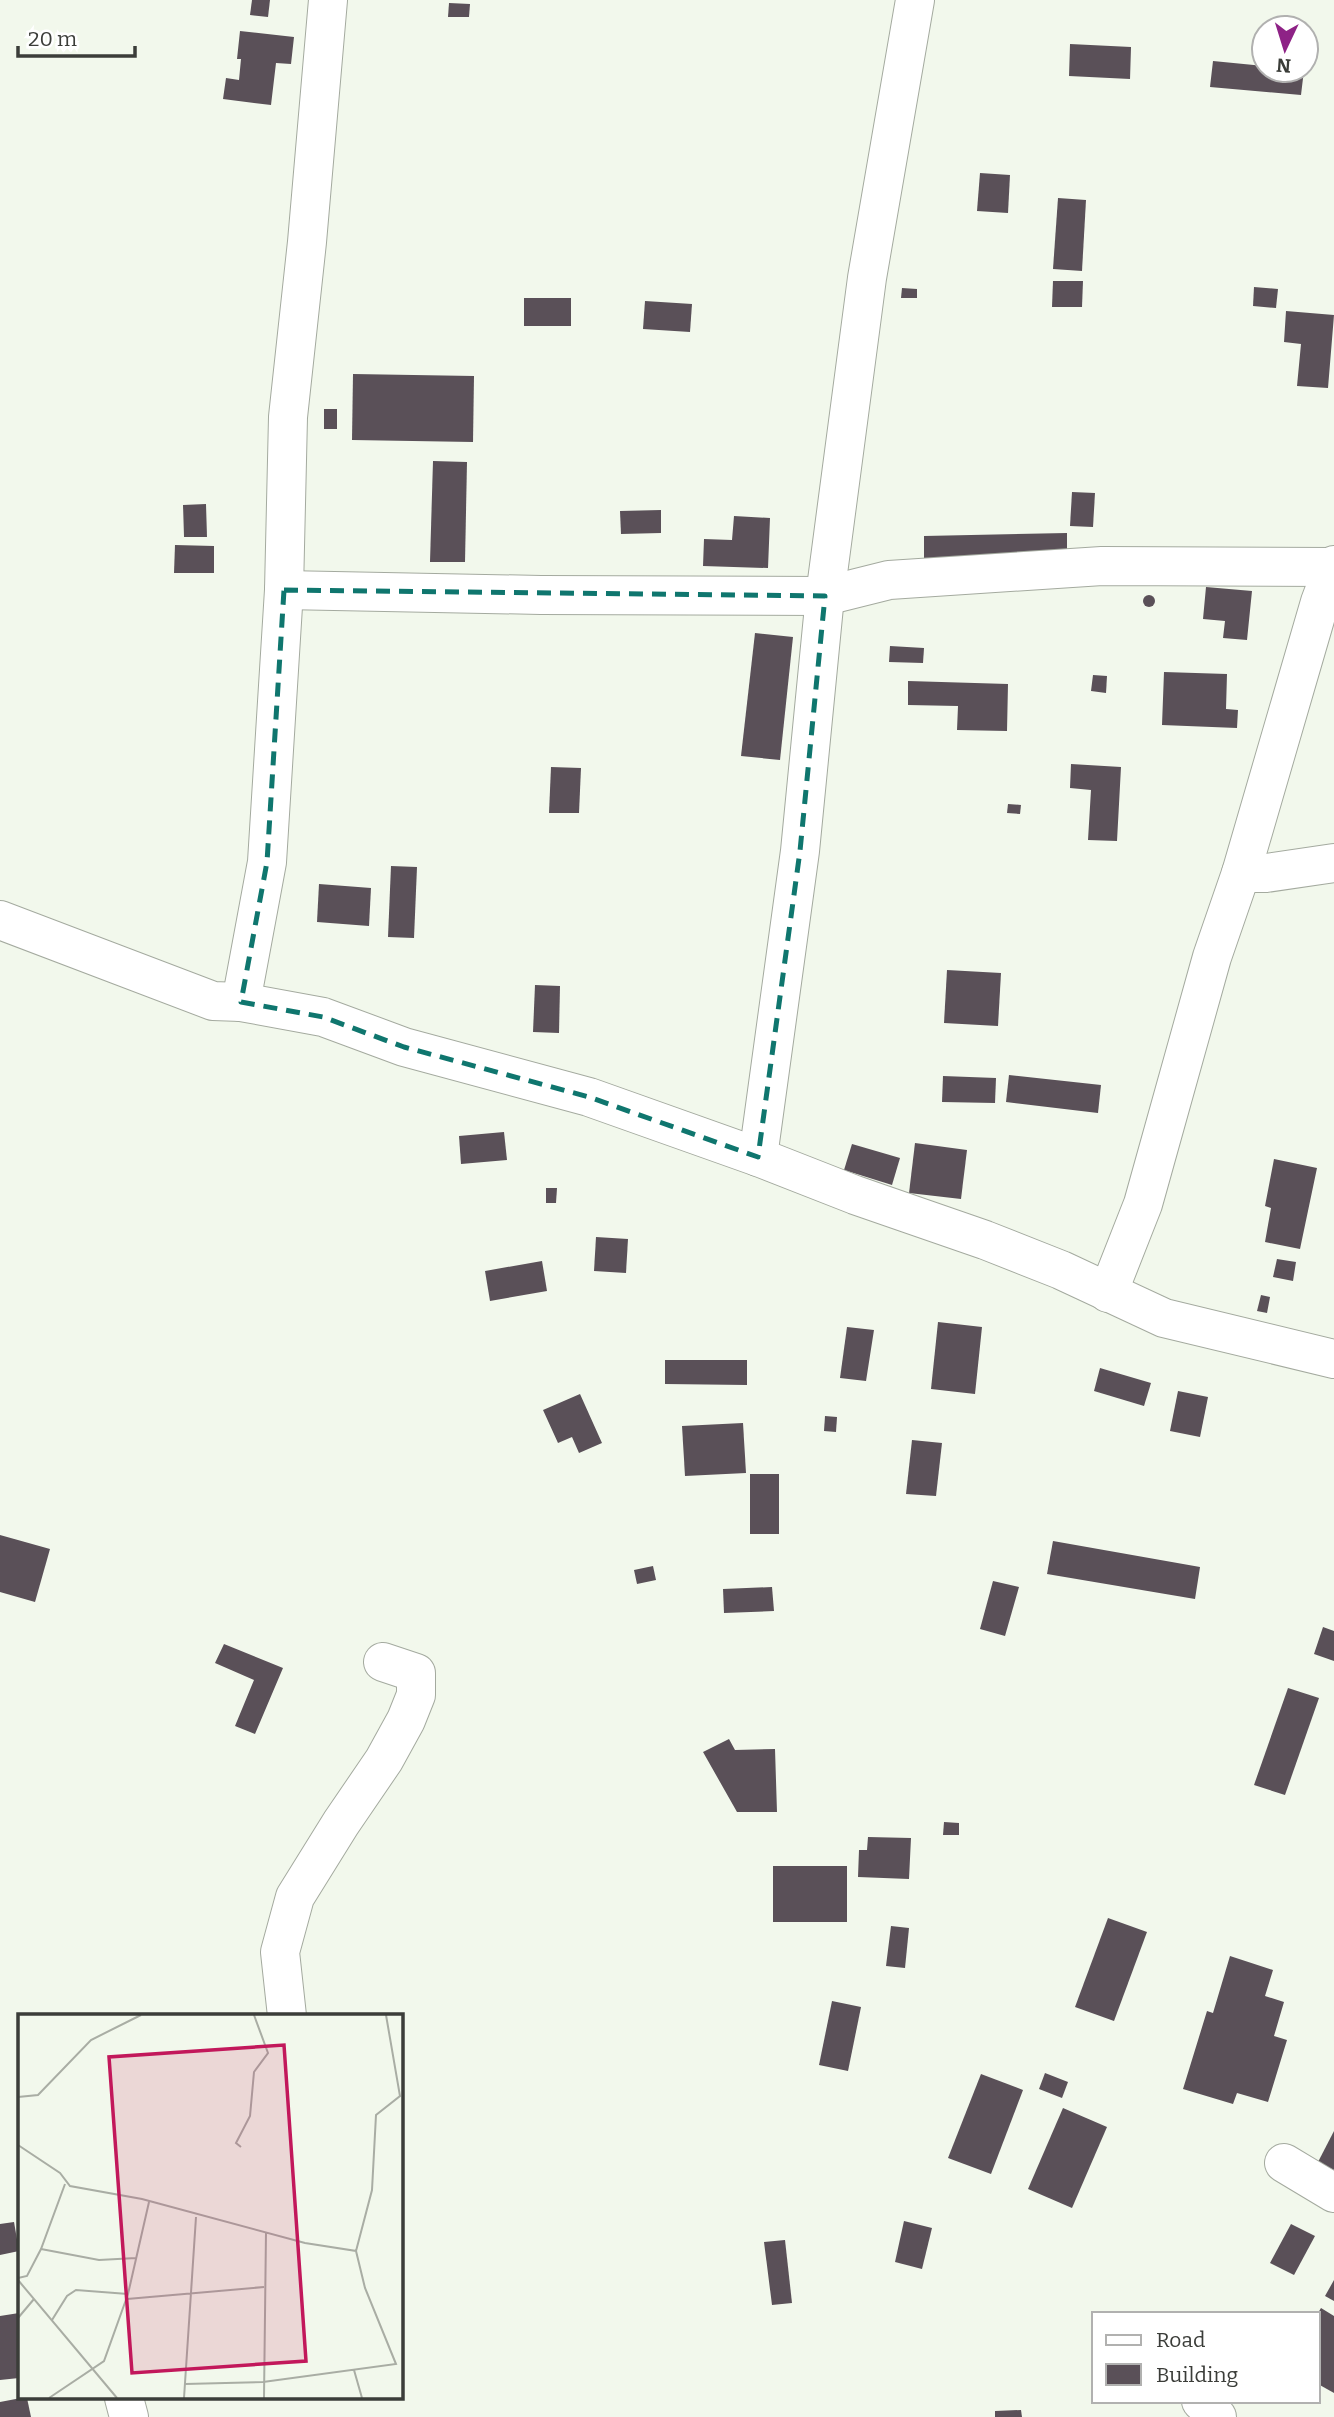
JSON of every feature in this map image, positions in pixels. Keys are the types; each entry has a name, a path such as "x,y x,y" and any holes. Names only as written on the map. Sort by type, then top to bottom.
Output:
{"street":[{"path":"241,1002 267,862 284,590 288,417 307,242 328,0"},
{"path":"758,1157 800,851 825,596 867,278 915,0"},
{"path":"284,590 541,595 825,596 889,580 1102,566 1330,586 1241,873 1212,957 1143,1204 1108,1293"},
{"path":"1241,873 1266,873 1334,863"},
{"path":"0,920 213,1001 241,1002 323,1017 404,1047 589,1097 985,1240 1061,1270 1164,1318 1334,1359"},
{"path":"287,2014 280,1952 295,1897 384,1760 407,1720 416,1695 416,1673 383,1662"},
{"path":"1284,2163 1334,2193"},
{"path":"125,2400 129,2417"},
{"path":"1203,2403 1217,2417"}],"highlighted area":[{"path":"284,590 825,596 800,851 758,1157 589,1097 404,1047 323,1017 241,1002 267,862"}],"building":[{"path":"252,0 270,0 268,17 250,15"},
{"path":"449,3 470,4 469,17 448,17"},
{"path":"240,31 294,37 291,64 276,63 271,105 223,99 226,78 239,80 241,59 237,59"},
{"path":"1070,44 1131,47 1130,79 1069,76"},
{"path":"1213,61 1250,65 1250,84 1302,84 1301,95 1210,87"},
{"path":"980,173 1010,175 1008,213 977,211"},
{"path":"1058,198 1086,200 1082,271 1053,269"},
{"path":"1053,281 1083,281 1082,307 1052,307"},
{"path":"1254,287 1278,289 1276,308 1253,306"},
{"path":"902,288 917,289 917,298 901,298"},
{"path":"524,298 571,298 571,326 524,326"},
{"path":"645,301 692,304 690,332 643,329"},
{"path":"1286,311 1334,315 1328,388 1297,386 1301,344 1284,342"},
{"path":"353,374 474,376 473,442 352,440"},
{"path":"324,409 337,409 337,429 324,429"},
{"path":"433,461 467,462 465,562 430,562"},
{"path":"1072,492 1095,493 1093,527 1070,526"},
{"path":"206,504 207,537 184,537 183,505"},
{"path":"661,510 661,533 621,534 620,511"},
{"path":"734,516 770,518 768,568 703,566 704,539 732,540"},
{"path":"1067,533 1067,558 924,560 924,536"},
{"path":"175,545 214,546 214,573 174,573"},
{"path":"1206,587 1252,591 1247,640 1223,638 1225,621 1203,619"},
{"path":"1144,596 1154,596 1154,606 1144,606"},
{"path":"755,633 793,637 780,760 741,756"},
{"path":"890,646 924,648 923,663 889,662"},
{"path":"1164,672 1227,674 1226,709 1238,710 1237,728 1162,725"},
{"path":"1093,675 1107,676 1106,693 1091,691"},
{"path":"908,681 1008,684 1007,731 957,730 958,706 908,705"},
{"path":"1071,764 1121,767 1117,841 1088,840 1091,790 1070,788"},
{"path":"551,767 581,768 579,813 549,813"},
{"path":"1008,804 1021,805 1020,814 1007,813"},
{"path":"391,866 417,867 414,938 388,937"},
{"path":"319,884 371,888 369,926 317,922"},
{"path":"947,970 1001,973 998,1026 944,1023"},
{"path":"535,985 560,986 559,1033 533,1032"},
{"path":"1009,1075 1101,1085 1098,1113 1006,1102"},
{"path":"943,1076 996,1078 995,1103 942,1102"},
{"path":"504,1132 507,1160 461,1164 459,1136"},
{"path":"915,1143 967,1150 961,1199 909,1193"},
{"path":"852,1144 900,1158 892,1185 844,1170"},
{"path":"1274,1159 1317,1168 1300,1249 1265,1242 1271,1208 1265,1206"},
{"path":"546,1188 557,1188 556,1203 546,1203"},
{"path":"596,1237 628,1239 626,1273 594,1271"},
{"path":"1277,1259 1296,1262 1293,1281 1273,1277"},
{"path":"542,1261 547,1291 490,1301 485,1271"},
{"path":"1261,1295 1270,1297 1267,1313 1257,1311"},
{"path":"938,1322 982,1327 975,1394 931,1389"},
{"path":"847,1327 874,1330 866,1381 840,1378"},
{"path":"665,1360 747,1360 747,1385 665,1384"},
{"path":"1100,1368 1151,1383 1144,1406 1094,1391"},
{"path":"1178,1391 1208,1397 1200,1437 1170,1431"},
{"path":"580,1394 602,1443 579,1453 572,1437 558,1443 543,1410"},
{"path":"825,1416 837,1417 836,1432 824,1431"},
{"path":"743,1423 746,1473 685,1476 682,1426"},
{"path":"912,1440 942,1443 936,1496 906,1494"},
{"path":"750,1474 779,1474 779,1534 750,1534"},
{"path":"0,1535 50,1549 35,1602 0,1592"},
{"path":"1053,1541 1200,1567 1195,1599 1047,1574"},
{"path":"653,1566 656,1580 637,1584 634,1570"},
{"path":"993,1581 1019,1587 1005,1636 980,1629"},
{"path":"772,1587 774,1611 724,1613 723,1589"},
{"path":"1323,1627 1334,1631 1334,1661 1314,1654"},
{"path":"224,1644 283,1668 255,1734 235,1726 254,1680 215,1663"},
{"path":"1288,1688 1319,1698 1285,1795 1254,1785"},
{"path":"729,1739 735,1750 775,1749 777,1812 737,1812 703,1752"},
{"path":"944,1822 959,1823 959,1835 943,1835"},
{"path":"868,1837 911,1838 909,1879 858,1877 859,1850 867,1850"},
{"path":"773,1866 847,1866 847,1922 773,1922"},
{"path":"1108,1918 1147,1932 1114,2021 1075,2007"},
{"path":"891,1926 909,1928 905,1968 886,1966"},
{"path":"1230,1956 1273,1970 1265,1996 1284,2002 1274,2036 1287,2040 1268,2102 1237,2093 1233,2104 1183,2089 1207,2011 1213,2013"},
{"path":"832,2001 861,2007 848,2071 819,2065"},
{"path":"1045,2073 1068,2082 1062,2098 1039,2089"},
{"path":"981,2074 1023,2090 991,2174 948,2158"},
{"path":"1063,2108 1107,2127 1072,2208 1028,2189"},
{"path":"1334,2131 1334,2170 1318,2162"},
{"path":"904,2221 932,2228 922,2269 895,2262"},
{"path":"14,2222 18,2251 0,2255 0,2224"},
{"path":"1291,2224 1315,2236 1294,2275 1270,2263"},
{"path":"785,2240 792,2303 772,2305 764,2242"},
{"path":"1334,2280 1334,2301 1325,2296"},
{"path":"1321,2308 1334,2316 1334,2393 1320,2385 1319,2312"},
{"path":"18,2313 18,2378 0,2380 0,2316"},
{"path":"18,2399 27,2400 31,2417 0,2417 0,2402"},
{"path":"1021,2410 1022,2417 995,2417 995,2411"}]}
